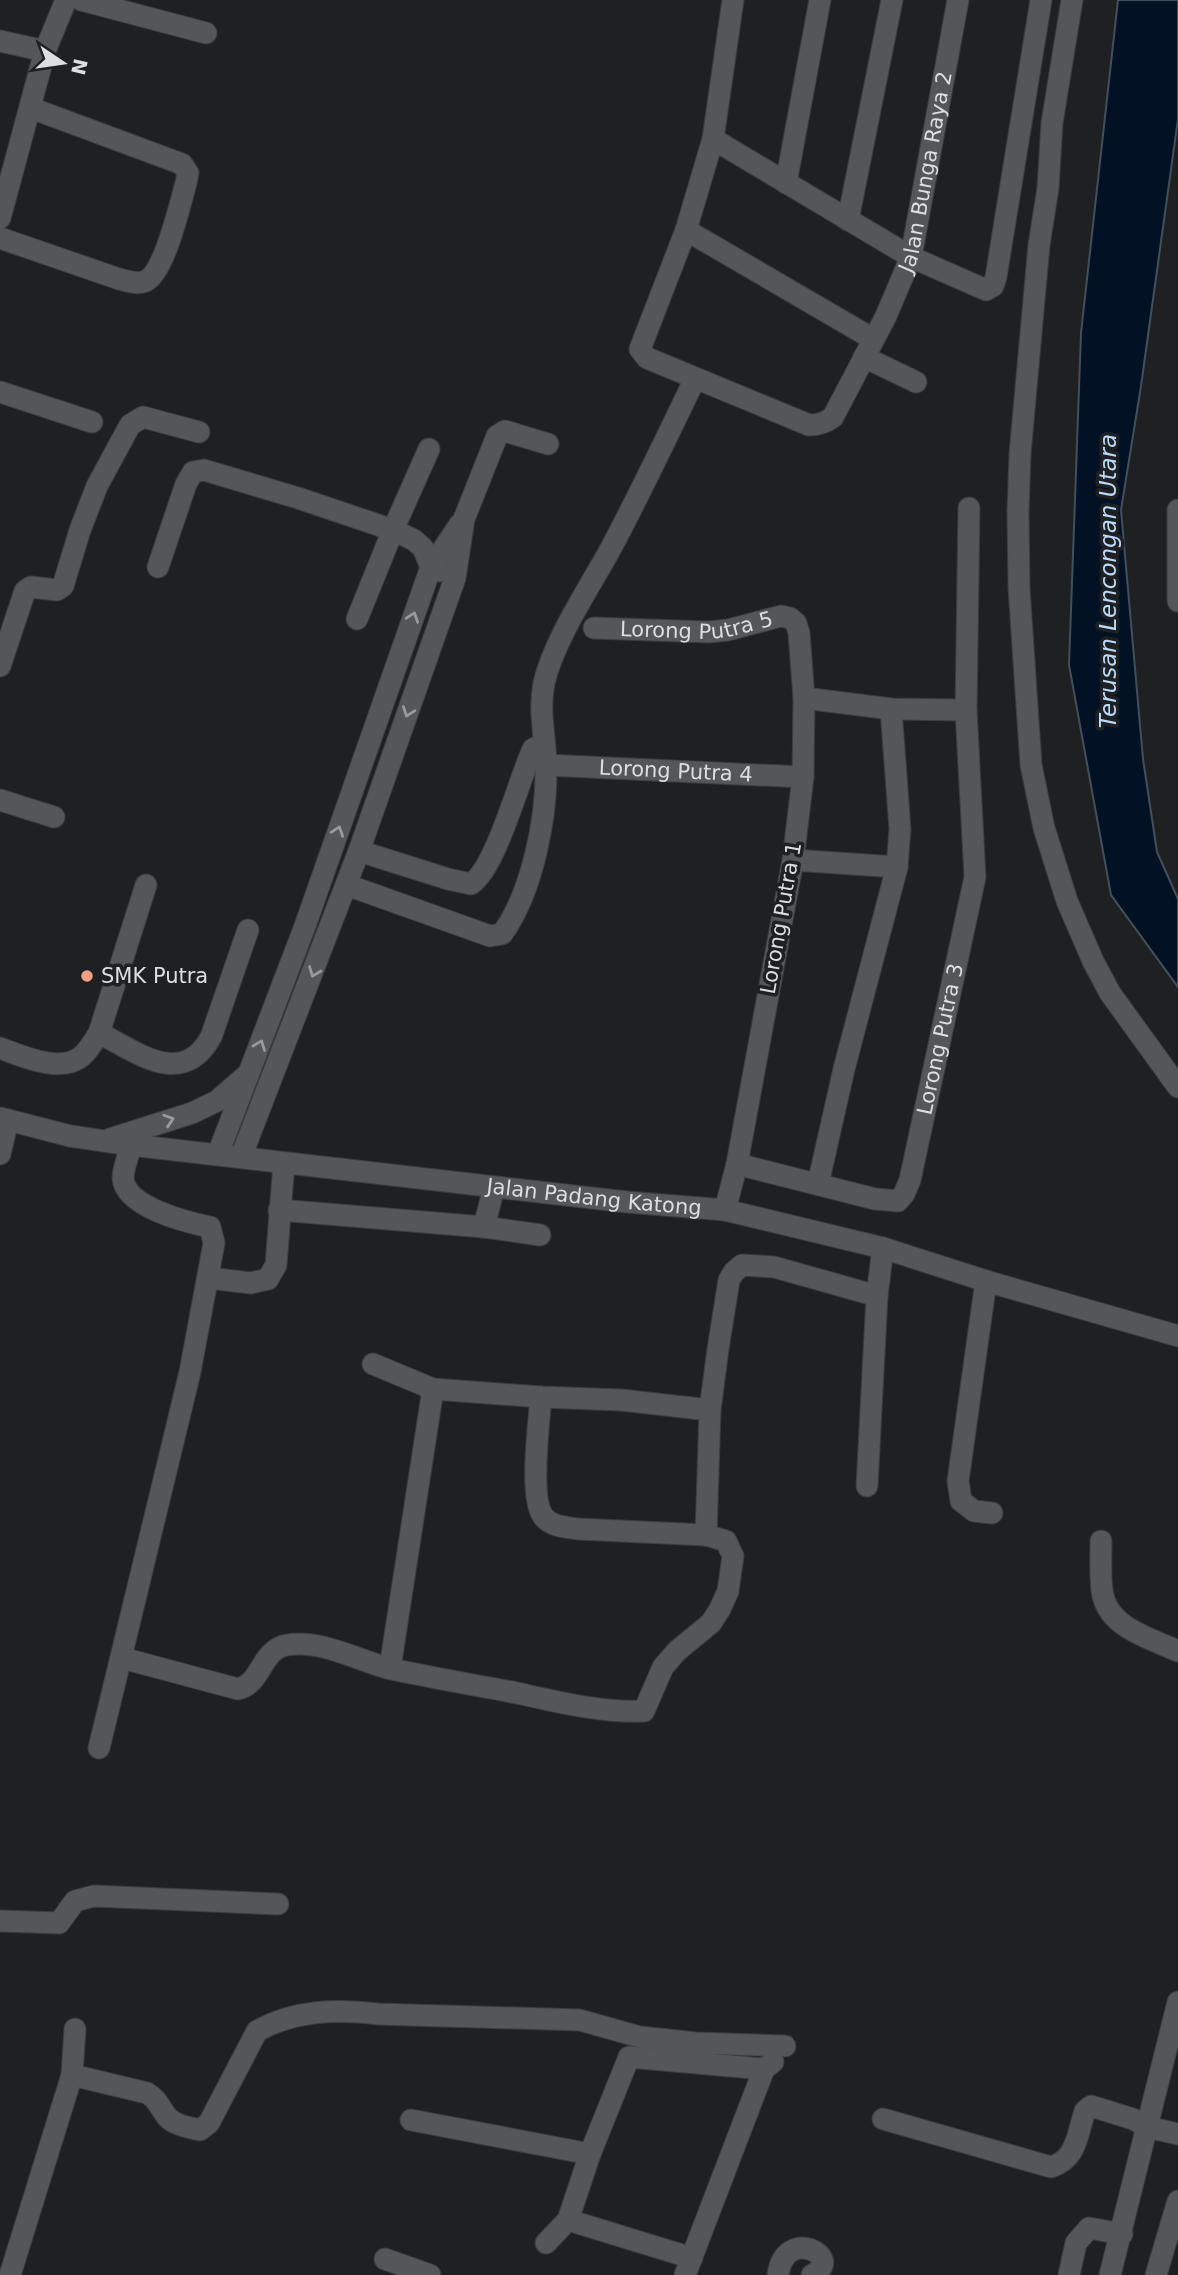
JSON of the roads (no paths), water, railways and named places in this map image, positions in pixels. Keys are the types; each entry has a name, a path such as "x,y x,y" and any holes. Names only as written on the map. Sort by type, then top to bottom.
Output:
{"street":[{"path":"0,218 45,51 66,0"},
{"path":"81,0 206,33"},
{"path":"733,0 713,139 686,230 869,348 916,382"},
{"path":"786,183 820,0"},
{"path":"848,220 892,0"},
{"name":"Jalan Bunga Raya 2","path":"686,230 640,349 647,358 809,425 817,425 833,417 886,316 911,257 958,0"},
{"path":"713,139 911,257 986,290 993,286 1041,0"},
{"path":"1072,0 1052,123 1048,188 1036,271 1020,454 1017,512 1018,588 1031,765 1044,828 1067,901 1093,961 1110,993 1178,1087"},
{"path":"0,41 45,51"},
{"path":"0,238 119,279 144,282 160,262 186,183 188,173 182,164 31,108"},
{"path":"346,885 490,936 502,934 528,879 542,822 545,755 541,713 545,682 556,650 625,523 695,379"},
{"path":"0,392 92,422"},
{"path":"0,666 25,592 31,587 57,590 63,586 97,486 130,425 143,417 199,432"},
{"path":"218,1154 305,926 431,567 464,519 500,432 505,431 548,444"},
{"path":"357,619 429,449"},
{"path":"158,567 186,484 193,472 204,470 393,530 414,540 423,548 431,567 455,579"},
{"name":"Lorong Putra 3","path":"737,1164 888,1201 898,1201 910,1180 975,877 966,710 969,508"},
{"path":"1178,510 1178,601"},
{"path":"241,1157 329,933 455,579 464,519"},
{"name":"Lorong Putra 5","path":"594,628 708,632 728,630 780,616 790,618 796,624"},
{"name":"Lorong Putra 1","path":"724,1210 737,1164 793,860 803,777 804,698 796,624"},
{"path":"804,698 891,709 966,710"},
{"path":"818,1184 844,1069 897,867 900,829 891,709"},
{"path":"359,851 471,884 484,872 533,749 545,755"},
{"name":"Lorong Putra 4","path":"545,755 803,777"},
{"path":"0,800 54,817"},
{"path":"793,860 897,867"},
{"path":"0,1048 44,1061 61,1063 82,1057 99,1033 146,885"},
{"path":"305,926 329,933"},
{"path":"99,1033 162,1065 194,1059 211,1037 248,930"},
{"path":"104,1141 217,1101 250,1072"},
{"path":"0,1154 4,1119"},
{"name":"Jalan Padang Katong","path":"4,1119 70,1136 131,1146 724,1210 883,1248 986,1281 1178,1336"},
{"path":"99,1748 190,1372 214,1242 210,1227 150,1208 132,1197 123,1178 131,1146"},
{"path":"208,1278 251,1283 268,1279 276,1265 285,1163"},
{"path":"484,1227 494,1187"},
{"path":"279,1210 540,1234"},
{"path":"867,1486 877,1296 883,1248"},
{"path":"706,1535 710,1410 729,1280 734,1272 742,1265 774,1267 877,1296"},
{"path":"986,1281 958,1481 961,1501 974,1511 992,1513"},
{"path":"373,1364 433,1389 621,1400 710,1410"},
{"path":"390,1668 433,1389"},
{"path":"122,1658 238,1689 252,1682 277,1648 312,1646 390,1668 570,1704 629,1712 644,1711 663,1667 677,1651 711,1623 720,1609 728,1591 733,1556 726,1541 706,1535 578,1529 558,1526 544,1517 537,1495 541,1397"},
{"path":"1101,1541 1102,1592 1109,1611 1123,1625 1178,1651"},
{"path":"0,1921 59,1923 75,1901 94,1896 278,1904"},
{"path":"1110,2275 1178,2002"},
{"path":"72,2075 147,2093 158,2099 171,2121 200,2130 209,2123 257,2031 272,2023 310,2012 580,2020 640,2038 785,2046 777,2059 764,2069 689,2266 568,2220"},
{"path":"10,2275 72,2075 75,2029"},
{"path":"547,2243 568,2220 590,2154 629,2057 764,2069"},
{"path":"884,2119 1051,2167 1064,2163 1071,2155 1085,2111 1091,2106 1133,2119 1147,2127 1178,2134"},
{"path":"411,2120 590,2154"},
{"path":"1156,2275 1178,2201"},
{"path":"1069,2275 1076,2243 1089,2228 1122,2234"},
{"path":"778,2275 780,2266 789,2254 810,2247 816,2250 822,2260 818,2272 812,2275"},
{"path":"385,2259 430,2275"}],"water":[{"name":"Terusan Lencongan Utara","path":"1118,0 1178,0 1178,119 1121,510 1143,759 1157,852 1178,899 1178,987 1111,895 1069,665 1081,333"}],"place":[{"name":"SMK Putra","path":"87,976"}]}
